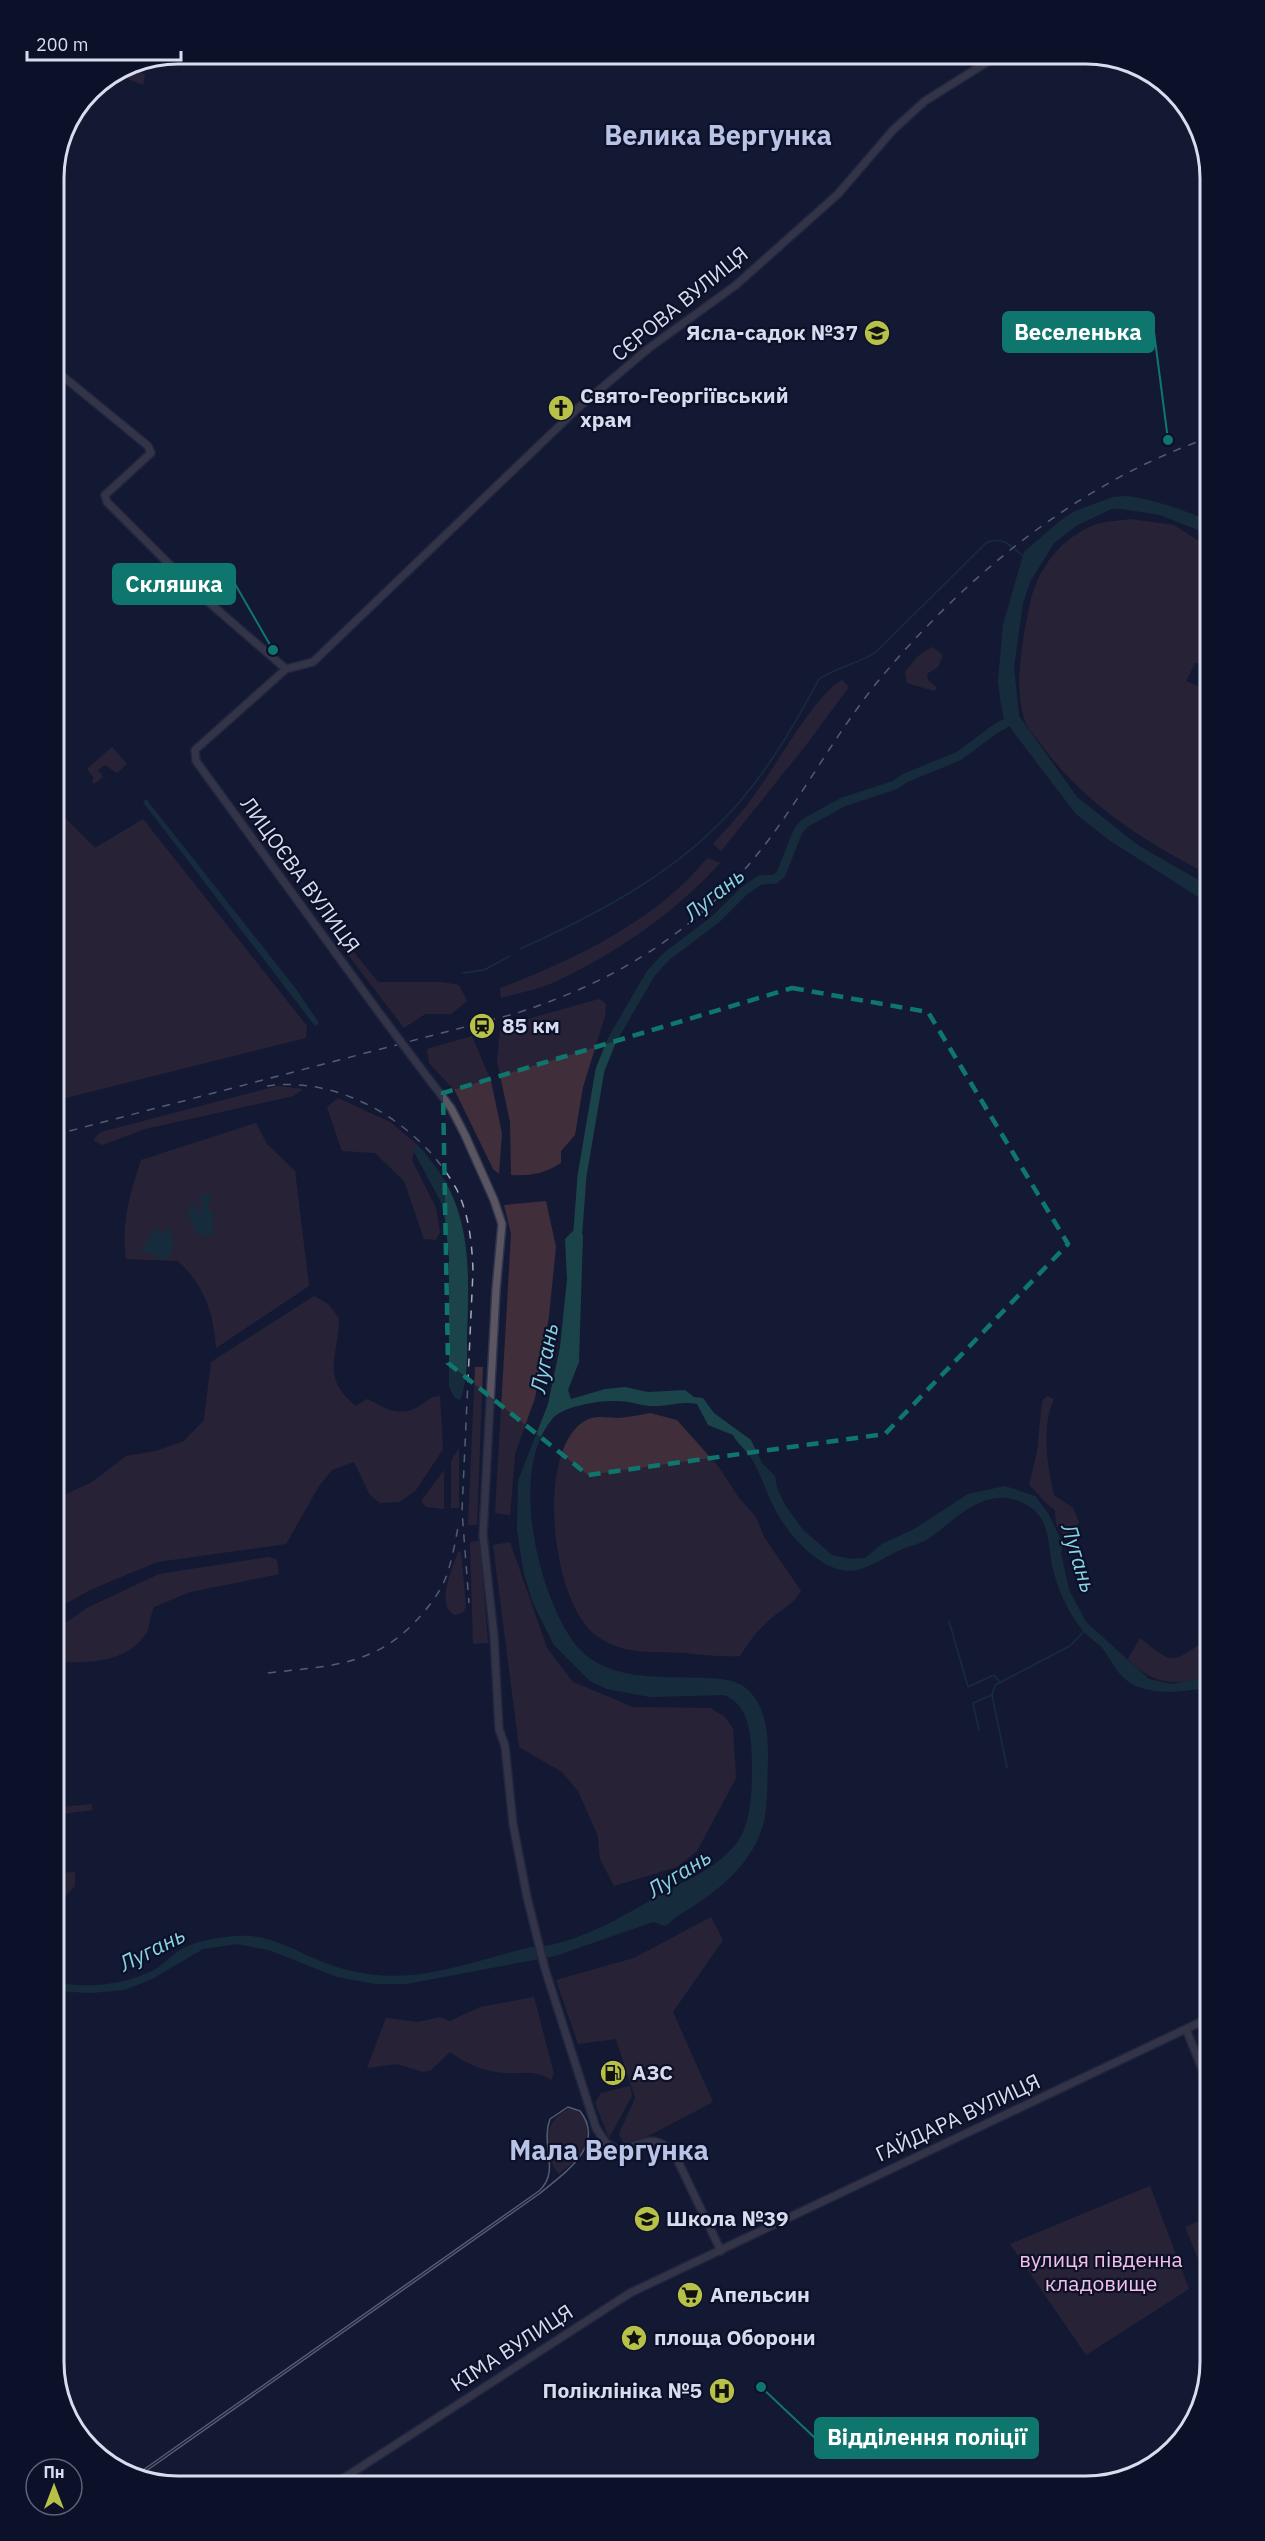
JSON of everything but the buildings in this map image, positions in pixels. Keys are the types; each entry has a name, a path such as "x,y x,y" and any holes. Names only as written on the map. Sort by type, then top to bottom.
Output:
{"street":[{"name":"СЄРОВА ВУЛИЦЯ","path":"195,750 286,669 313,662 578,408 653,345 736,285 837,194 893,130 925,102 983,65"},
{"path":"65,378 148,446 151,453 105,495 107,502 198,593 286,669"},
{"name":"ЛИЦОЄВА ВУЛИЦЯ","path":"195,750 196,761 451,1108 494,1200 502,1224 496,1290 483,1535 499,1729 505,1746 513,1824 530,1913 581,2088 596,2128 606,2143 620,2151 654,2140 665,2143 676,2157 721,2251"},
{"name":"ГАЙДАРА ВУЛИЦЯ","path":"721,2251 1200,2022"},
{"path":"1186,2029 1200,2064"},
{"name":"КІМА ВУЛИЦЯ","path":"347,2476 609,2304 721,2251"}],"highlighted area":[{"path":"792,988 928,1012 1068,1244 885,1434 588,1475 448,1363 443,1093"}],"green space":[{"path":"140,72 145,75 143,85 125,78"},
{"path":"1130,519 1174,525 1200,542 1200,663 1195,663 1186,681 1200,687 1200,870 1141,836 1079,788 1030,731 1021,707 1020,662 1030,603 1039,578 1052,556 1071,538 1082,531 1107,522"},
{"path":"932,647 943,655 938,667 927,674 928,680 937,688 934,691 907,683 905,672 918,656"},
{"path":"842,680 849,687 721,851 713,844 750,801 808,715 820,700"},
{"path":"112,747 127,764 117,773 105,765 98,770 103,777 94,784 92,781 94,778 87,769"},
{"path":"65,818 95,848 143,819 307,1026 306,1038 65,1098"},
{"path":"707,858 720,863 664,915 622,945 555,982 501,998 500,988 556,965 639,919 664,901"},
{"path":"334,928 378,982 442,982 459,985 467,1001 451,1014 425,1014 404,1028 330,931"},
{"path":"599,999 606,1004 605,1016 583,1087 575,1135 561,1151 561,1163 537,1174 511,1175 510,1122 497,1061 500,1030 521,1021"},
{"path":"472,1036 491,1081 502,1133 499,1174 493,1169 455,1091 429,1063 427,1049"},
{"path":"277,1086 303,1089 293,1096 145,1129 102,1145 93,1140 101,1132"},
{"path":"338,1098 390,1122 420,1147 415,1147 412,1160 436,1208 440,1232 436,1240 424,1239 404,1181 375,1153 342,1151 327,1107"},
{"path":"256,1123 267,1144 295,1171 309,1286 216,1348 213,1323 206,1300 195,1280 178,1261 126,1259 125,1233 128,1209 141,1160"},
{"path":"546,1201 556,1247 549,1316 535,1398 515,1454 510,1515 495,1513 511,1234 504,1205"},
{"path":"314,1296 328,1304 339,1318 334,1375 345,1395 356,1406 367,1399 402,1412 440,1396 443,1449 416,1490 400,1502 380,1503 370,1495 354,1462 332,1470 319,1486 286,1544 157,1562 92,1589 64,1604 64,1495 92,1482 126,1456 156,1451 184,1441 204,1420 211,1362"},
{"path":"475,1367 483,1367 477,1525 468,1525"},
{"path":"1047,1396 1054,1399 1046,1434 1051,1483 1054,1495 1073,1508 1079,1522 1073,1536 1065,1537 1056,1524 1055,1510 1029,1485 1037,1452 1042,1401"},
{"path":"650,1413 677,1420 718,1466 739,1498 756,1517 764,1537 801,1591 792,1602 759,1630 740,1656 640,1651 618,1647 597,1636 582,1619 569,1594 560,1563 555,1529 554,1496 559,1465 568,1439 583,1422 592,1418 619,1418"},
{"path":"459,1448 459,1508 451,1508 451,1461"},
{"path":"444,1470 444,1509 426,1507 421,1501"},
{"path":"480,1541 488,1643 473,1644 470,1542"},
{"path":"510,1542 547,1648 573,1682 633,1707 710,1708 725,1717 733,1729 736,1778 697,1851 677,1867 614,1886 600,1859 598,1836 578,1791 562,1772 519,1747 493,1545"},
{"path":"458,1551 461,1552 466,1607 463,1612 455,1615 449,1610 446,1595"},
{"path":"269,1557 277,1560 279,1574 190,1592 154,1607 146,1634 127,1651 104,1660 64,1662 64,1624 87,1608 159,1574"},
{"path":"1140,1638 1169,1658 1182,1656 1200,1645 1200,1679 1176,1682 1157,1679 1147,1675 1128,1659"},
{"path":"91,1804 93,1810 64,1814 64,1807"},
{"path":"75,1872 75,1886 64,1897 64,1873"},
{"path":"711,1917 723,1940 673,2012 713,2102 648,2136 624,2144 619,2134 635,2098 616,2039 578,2044 556,1980 634,1958"},
{"path":"534,1997 554,2074 551,2080 534,2073 506,2073 484,2069 450,2052 431,2070 423,2072 397,2064 367,2068 386,2018 418,2022 440,2017 450,2021 480,2007"},
{"path":"630,2086 632,2096 609,2138 595,2103 601,2093"},
{"path":"569,2109 576,2111 585,2121 586,2142 580,2155 559,2174 553,2166 548,2148 549,2129 560,2114"},
{"name":"вулиця південна кладовище","path":"1150,2186 1189,2289 1086,2355 1010,2244"},
{"path":"1200,2221 1200,2263 1185,2227"}],"shaded area":[{"path":"1127,496 1148,500 1191,513 1200,517 1200,531 1160,515 1111,509 1076,526 1054,543 1030,582 1023,603 1014,667 1019,716 1077,797 1139,846 1197,879 1200,882 1200,898 1109,840 1076,814 1015,734 1004,718 1001,705 998,681 1003,625 1024,552 1075,511 1113,497"},
{"path":"146,799 296,989 319,1023 315,1026 143,802"},
{"path":"415,1146 424,1152 445,1181 455,1201 466,1244 468,1267 467,1360 466,1377 460,1400 455,1398 449,1387 449,1257 446,1228 441,1202 414,1152"},
{"path":"211,1193 211,1200 207,1205 213,1215 213,1235 196,1235 188,1212 192,1200 197,1210 203,1211 199,1195"},
{"path":"154,1227 161,1234 168,1228 170,1232 172,1248 167,1259 160,1260 153,1253 141,1251"},
{"path":"573,1231 583,1235 579,1362 568,1390 571,1399 605,1389 625,1387 648,1392 685,1390 694,1397 703,1398 714,1413 751,1440 762,1463 775,1476 777,1488 785,1505 803,1530 832,1555 851,1559 865,1558 882,1544 916,1528 968,1494 1005,1486 1035,1496 1048,1513 1063,1544 1061,1554 1069,1590 1086,1622 1149,1679 1171,1684 1200,1679 1200,1689 1175,1692 1148,1690 1132,1684 1122,1676 1103,1649 1080,1627 1070,1611 1054,1574 1044,1524 1035,1510 1027,1505 1013,1499 987,1500 963,1512 924,1541 902,1549 874,1564 846,1571 816,1558 790,1533 779,1517 750,1456 733,1435 708,1425 697,1404 652,1406 610,1401 583,1405 565,1410 553,1418 540,1440 532,1468 530,1498 533,1530 548,1592 572,1640 584,1654 599,1664 632,1674 728,1680 744,1686 754,1697 765,1721 768,1757 767,1794 761,1833 744,1862 707,1897 665,1926 653,1922 555,1956 406,1984 376,1984 337,1977 269,1950 237,1944 203,1949 152,1979 124,1990 91,1993 64,1992 64,1984 91,1985 129,1980 155,1969 177,1952 198,1942 238,1936 274,1941 346,1970 376,1975 412,1975 448,1969 524,1949 554,1944 587,1933 614,1921 705,1871 723,1858 738,1841 749,1815 752,1775 750,1735 745,1715 740,1707 724,1695 650,1697 607,1689 590,1681 554,1645 533,1603 524,1574 517,1530 518,1481 548,1404 560,1347 567,1279 565,1239"}],"waterway":[{"path":"520,949 628,894 678,860 702,840 752,787 788,734 819,679 876,652 986,543 1001,541 1022,555"},
{"name":"Лугань","path":"577,1243 582,1176 600,1070 612,1040 651,973 667,956 716,919 744,891 760,880 775,879 781,874 798,831 805,823 843,802 895,785 905,778 959,756 995,729 1013,719"},
{"path":"463,973 484,970 510,956"},
{"path":"949,1621 968,1687 994,1675 999,1681"},
{"path":"1007,1768 992,1695 995,1685 1070,1646 1084,1631"},
{"path":"979,1730 973,1703 992,1695"}],"tram line":[{"path":"143,2470 539,2191 549,2175 547,2138 550,2119 568,2107 580,2111 587,2124 588,2136 585,2147 579,2158 559,2178 146,2471"}],"railway":[{"path":"65,1132 514,1014 589,985 624,967 687,925 744,870 770,838 839,734 884,674 918,636 992,565 1032,533 1074,504 1118,478 1200,441"},
{"path":"267,1086 295,1085 323,1088 350,1097 377,1110 423,1145 442,1166 461,1200 469,1229 473,1271 462,1511 469,1603"},
{"path":"268,1673 347,1662 382,1648 399,1637 420,1617 440,1589 450,1565 458,1527"}],"place":[{"name":"Ясла-садок №37","path":"877,333"},
{"name":"Свято-Георгіївський храм","path":"561,408"},
{"name":"Веселенька","path":"1168,440"},
{"name":"Скляшка","path":"273,650"},
{"name":"85 км","path":"482,1026"},
{"name":"АЗС","path":"613,2073"},
{"name":"Школа №39","path":"647,2219"},
{"name":"Апельсин","path":"690,2295"},
{"name":"площа Оборони","path":"634,2338"},
{"name":"Відділення поліції","path":"761,2387"},
{"name":"Поліклініка №5","path":"722,2391"}],"district":[{"name":"Велика Вергунка","path":"718,136"},
{"name":"Мала Вергунка","path":"609,2151"}]}
